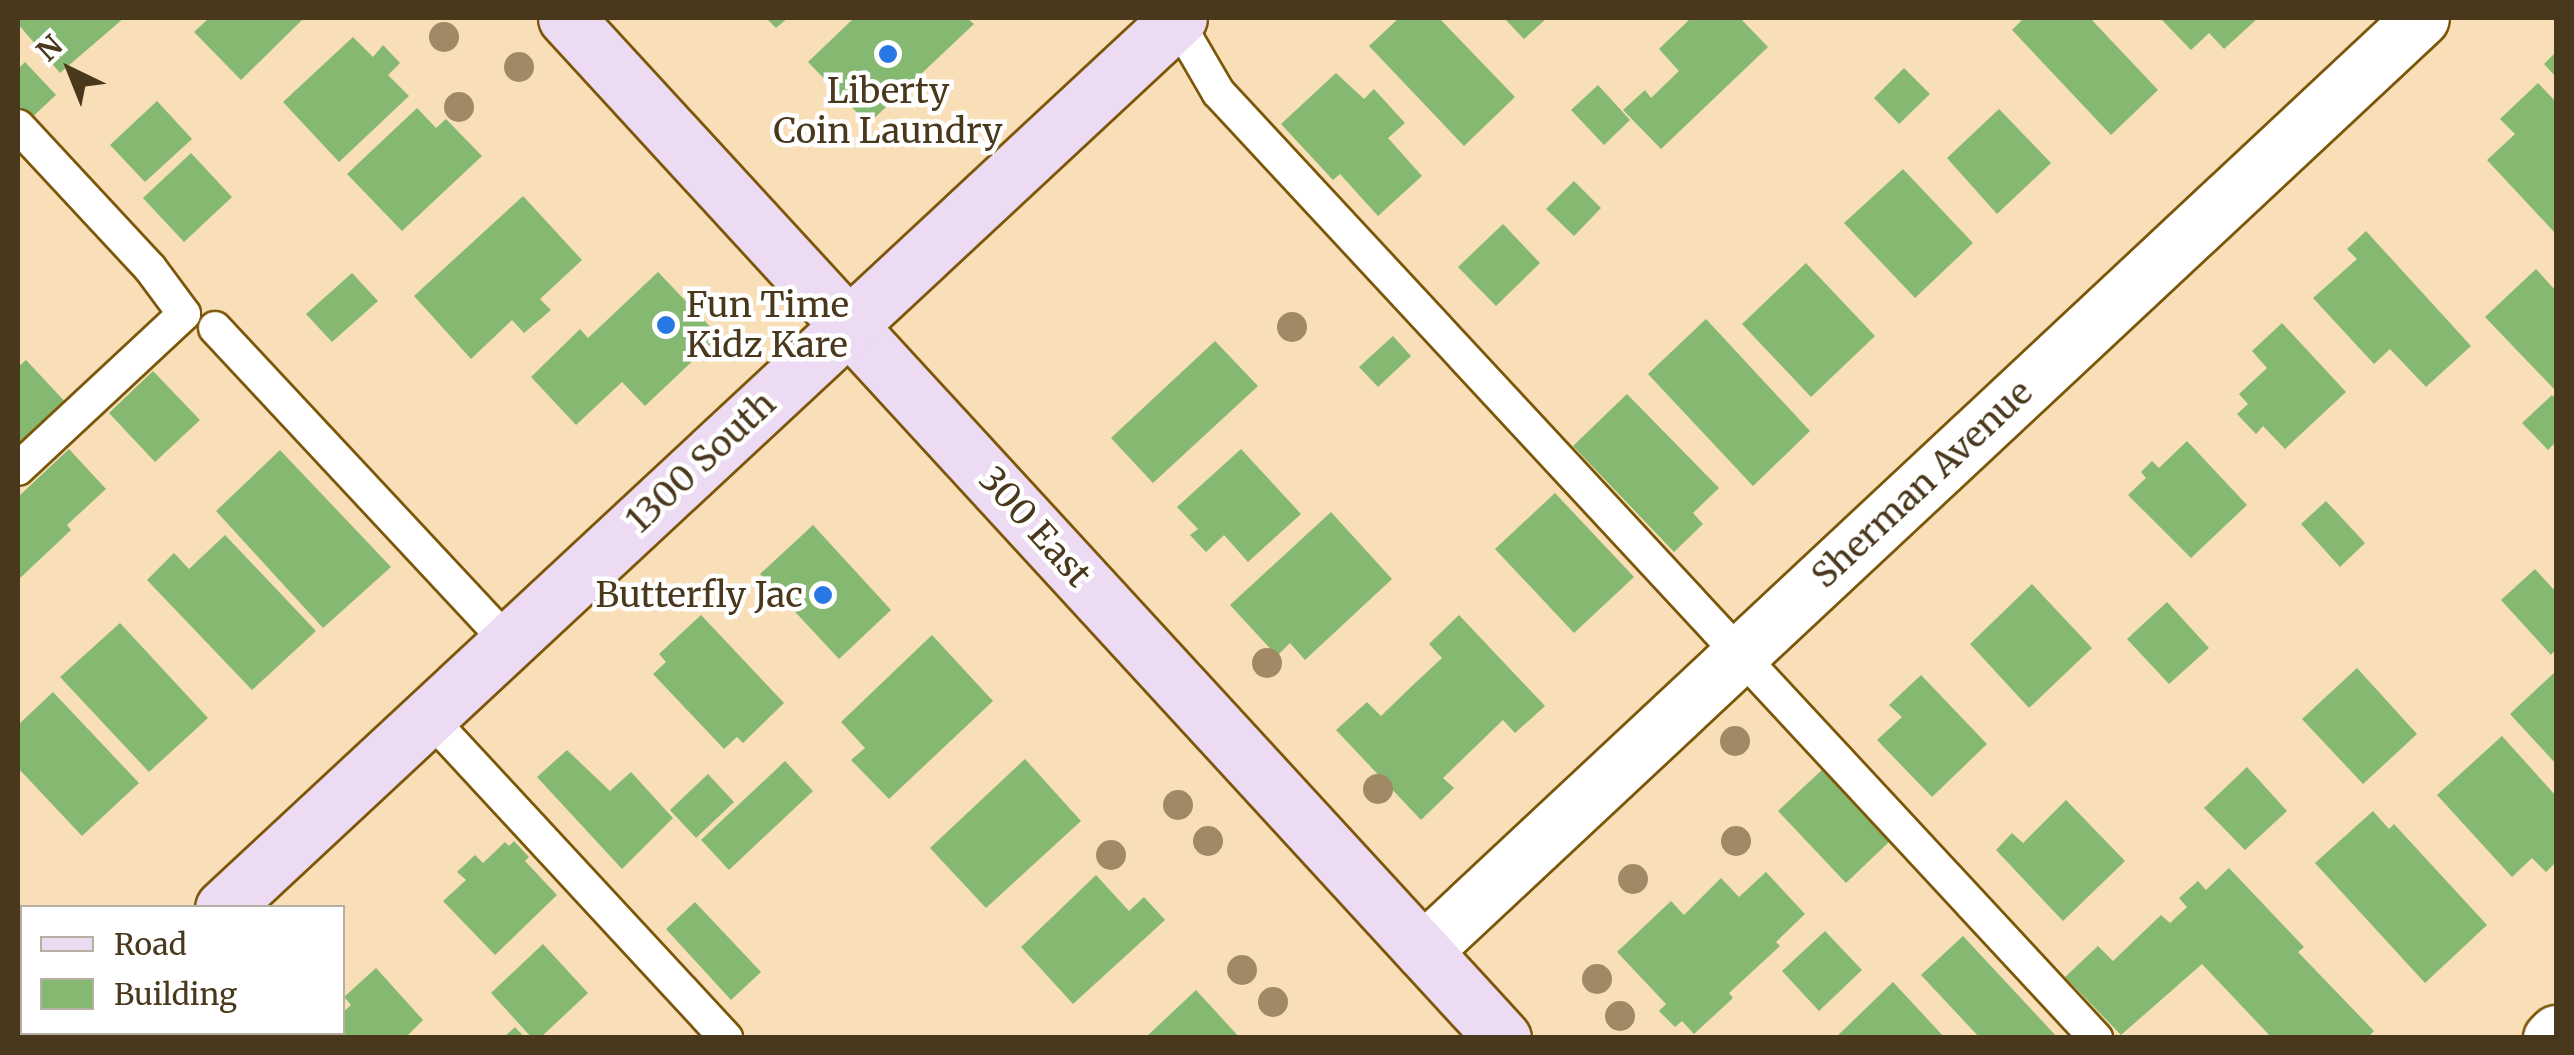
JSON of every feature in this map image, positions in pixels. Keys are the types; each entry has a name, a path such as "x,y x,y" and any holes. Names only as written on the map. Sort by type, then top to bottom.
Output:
{"street":[{"name":"300 East","path":"566,18 851,323 1503,1038"},
{"name":"1300 South","path":"227,905 1176,18"},
{"name":"Sherman Avenue","path":"1423,952 2421,18"}],"lane":[{"path":"1176,18 1218,92 2096,1038"},
{"path":"18,126 150,268 184,314 18,469"},
{"path":"215,328 508,642"},
{"path":"428,716 726,1038"}],"building":[{"path":"18,18 124,18 60,73 18,24"},
{"path":"209,18 304,18 241,80 194,32"},
{"path":"766,18 788,18 776,28"},
{"path":"854,18 967,18 974,24 868,124 808,62"},
{"path":"1399,18 1439,18 1515,97 1464,146 1369,46"},
{"path":"1504,18 1547,18 1524,39"},
{"path":"1691,18 1740,18 1768,47 1661,149 1623,110 1645,90 1651,98 1679,71 1659,49"},
{"path":"2024,18 2090,18 2158,90 2111,135 2012,30"},
{"path":"2160,18 2258,18 2224,49 2209,33 2191,50"},
{"path":"353,37 373,57 383,45 400,63 388,75 409,96 339,162 283,102"},
{"path":"2556,52 2556,77 2544,64"},
{"path":"25,62 56,95 28,121 18,110 18,69"},
{"path":"1904,68 1930,94 1899,124 1874,98"},
{"path":"1336,73 1364,99 1374,89 1405,123 1388,138 1422,176 1378,216 1340,174 1333,180 1281,124"},
{"path":"2538,83 2556,102 2556,234 2487,160 2515,134 2500,119"},
{"path":"1598,85 1630,120 1604,145 1571,110"},
{"path":"157,101 192,139 145,182 110,145"},
{"path":"417,108 436,128 446,119 482,156 402,231 347,174"},
{"path":"1999,109 2051,163 1997,214 1947,158"},
{"path":"191,153 232,197 184,242 143,198"},
{"path":"1903,169 1973,243 1915,298 1844,223"},
{"path":"1574,181 1601,208 1574,236 1546,209"},
{"path":"523,196 582,260 540,299 551,310 524,333 512,320 471,359 414,296"},
{"path":"1503,224 1540,263 1496,306 1458,267"},
{"path":"2366,231 2471,346 2426,387 2390,349 2374,364 2313,298 2357,259 2347,249"},
{"path":"1806,263 1875,336 1811,397 1742,324"},
{"path":"2536,269 2556,291 2556,391 2485,317"},
{"path":"658,272 719,336 645,406 622,382 576,425 531,377 580,329 588,338"},
{"path":"352,273 378,301 332,342 306,314"},
{"path":"1706,319 1810,431 1753,486 1648,374"},
{"path":"2282,323 2346,392 2285,449 2263,426 2256,434 2237,414 2248,404 2239,394 2267,368 2252,351"},
{"path":"1393,336 1411,356 1378,387 1359,367"},
{"path":"1215,341 1258,386 1153,483 1111,438"},
{"path":"26,360 70,407 18,458 18,367"},
{"path":"153,371 200,420 155,462 109,413"},
{"path":"1627,394 1719,488 1693,513 1703,524 1674,552 1573,446"},
{"path":"2552,395 2556,400 2556,442 2548,450 2522,423"},
{"path":"2187,441 2247,505 2191,558 2128,495 2146,478 2141,472 2152,461 2159,468"},
{"path":"69,449 106,489 67,525 71,530 18,580 18,497"},
{"path":"1241,449 1301,514 1248,562 1224,535 1206,552 1190,535 1198,529 1177,507"},
{"path":"280,450 391,567 323,628 216,511"},
{"path":"1555,493 1634,577 1574,633 1495,549"},
{"path":"2326,501 2365,543 2340,567 2301,524"},
{"path":"1331,512 1392,579 1305,660 1290,643 1277,656 1230,605"},
{"path":"813,525 891,610 839,659 760,574"},
{"path":"225,535 316,631 252,690 147,580 174,553 189,569"},
{"path":"2535,569 2556,592 2556,649 2551,655 2501,600"},
{"path":"2032,584 2092,648 2029,708 1970,644"},
{"path":"2167,602 2209,648 2169,684 2127,639"},
{"path":"701,615 784,703 743,743 737,737 724,749 653,674 666,662 659,654"},
{"path":"1459,615 1545,706 1515,733 1503,720 1443,778 1454,788 1421,820 1336,730 1367,702 1381,716 1442,658 1429,644"},
{"path":"120,623 208,718 149,772 60,677"},
{"path":"932,635 993,701 889,799 851,760 865,748 841,722"},
{"path":"2357,668 2417,734 2363,784 2302,719"},
{"path":"2556,671 2556,764 2510,714"},
{"path":"1921,675 1987,744 1932,797 1877,740 1902,717 1889,705"},
{"path":"53,692 139,783 82,836 18,768 18,725"},
{"path":"2502,736 2556,796 2556,862 2546,872 2532,858 2512,877 2437,795"},
{"path":"567,750 610,791 631,772 673,818 622,869 537,777"},
{"path":"1025,759 1081,821 986,908 930,848"},
{"path":"785,761 813,791 729,870 701,840"},
{"path":"2247,767 2287,811 2245,850 2204,808"},
{"path":"1823,769 1890,841 1846,883 1778,811"},
{"path":"708,774 734,802 696,838 670,810"},
{"path":"2066,800 2125,861 2063,921 1996,850 2012,833 2023,843"},
{"path":"2373,811 2389,829 2394,824 2487,925 2425,983 2315,863"},
{"path":"514,841 529,857 525,861 557,895 495,955 443,901 466,880 457,872 475,855 483,863 505,842 509,846"},
{"path":"2229,868 2304,947 2298,952 2374,1031 2367,1038 2272,1038 2202,964 2121,1035 2065,977 2098,946 2113,961 2161,915 2170,923 2187,907 2179,898 2198,881 2206,890"},
{"path":"1766,872 1805,914 1776,942 1780,946 1729,993 1733,998 1694,1034 1682,1021 1675,1027 1659,1011 1666,1004 1617,952 1671,901 1684,915 1721,878 1739,897"},
{"path":"1096,875 1129,911 1144,897 1165,920 1073,1004 1021,947"},
{"path":"695,902 761,972 731,1000 666,929"},
{"path":"1825,931 1862,970 1819,1011 1782,971"},
{"path":"1963,936 2058,1038 1980,1038 1921,975"},
{"path":"543,944 588,993 540,1038 532,1038 491,993"},
{"path":"376,968 423,1020 405,1038 260,1038 345,1035 345,1010 351,1005 345,996"},
{"path":"1893,982 1945,1038 1835,1038 1859,1015"},
{"path":"1196,990 1240,1038 1145,1038"},
{"path":"515,1027 525,1038 503,1038"}],"place":[{"name":"Liberty Coin Laundry","path":"888,54"},
{"name":"Fun Time Kidz Kare","path":"666,325"},
{"name":"Butterfly Jac","path":"823,595"}]}
